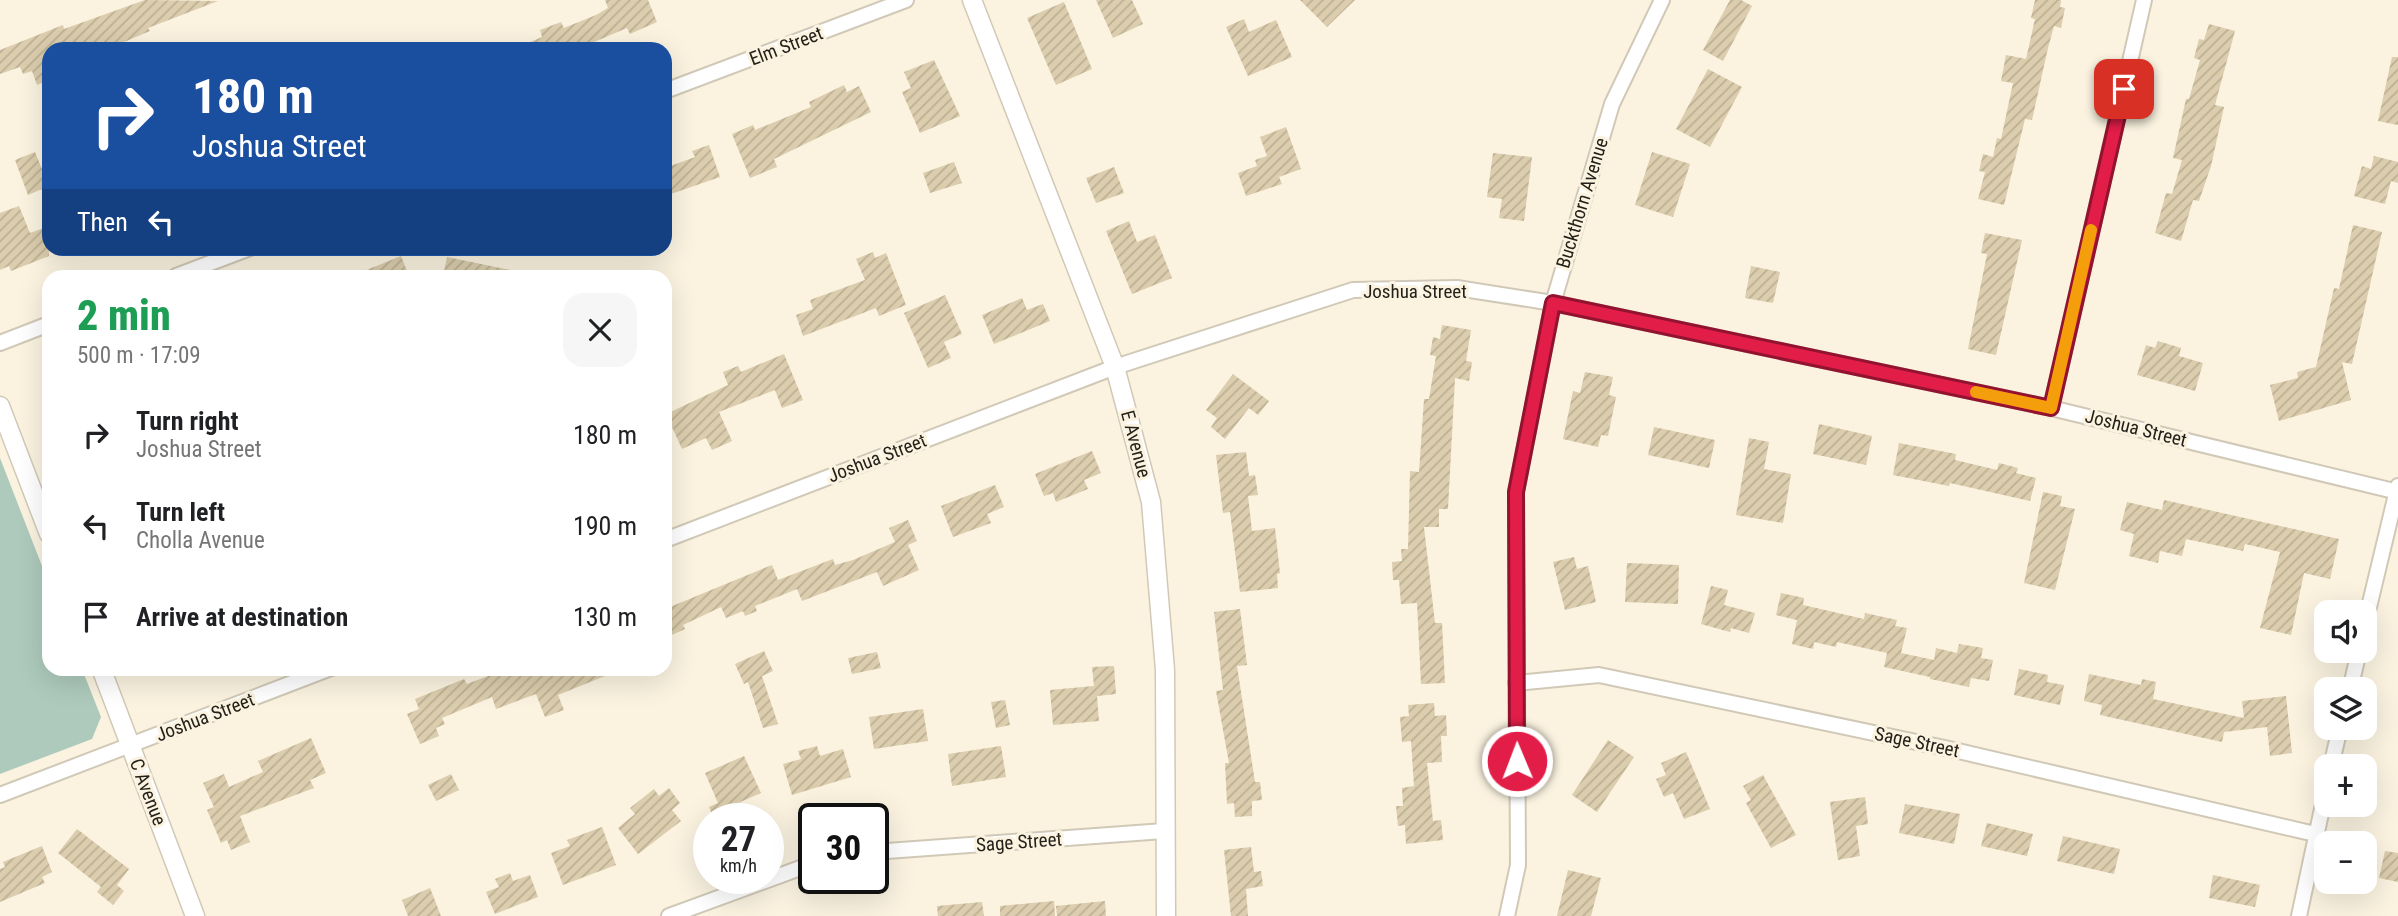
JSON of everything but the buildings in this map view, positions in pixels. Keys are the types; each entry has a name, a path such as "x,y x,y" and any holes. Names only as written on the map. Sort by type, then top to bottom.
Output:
{"street":[{"name":"Elm Street","path":"672,88 906,0"},
{"name":"E Avenue","path":"972,0 1115,367 1151,502 1165,670 1166,916"},
{"name":"Buckthorn Avenue","path":"1507,916 1518,865 1516,492 1553,303 1612,104 1662,0"},
{"path":"2051,408 2144,0"},
{"path":"192,270 229,256"},
{"name":"Joshua Street","path":"672,537 1115,367 1353,290 1457,288 1553,303 2051,408 2398,490"},
{"path":"0,343 42,327"},
{"path":"0,406 42,516"},
{"path":"2371,600 2398,490"},
{"name":"Sage Street","path":"1516,683 1599,674 1954,750 2314,834"},
{"name":"C Avenue","path":"104,676 195,916"},
{"name":"Joshua Street","path":"0,795 310,676"},
{"name":"Sage Street","path":"889,851 1164,831"},
{"path":"2299,916 2314,839"},
{"path":"669,916 798,869"}],"green space":[{"path":"0,458 42,566 42,676 85,676 101,717 92,739 0,774"}],"slow traffic":[{"path":"1976,392 2051,408 2091,230"}],"route":[{"path":"1517,761 1516,492 1553,303 2051,408 2124,89"}]}
